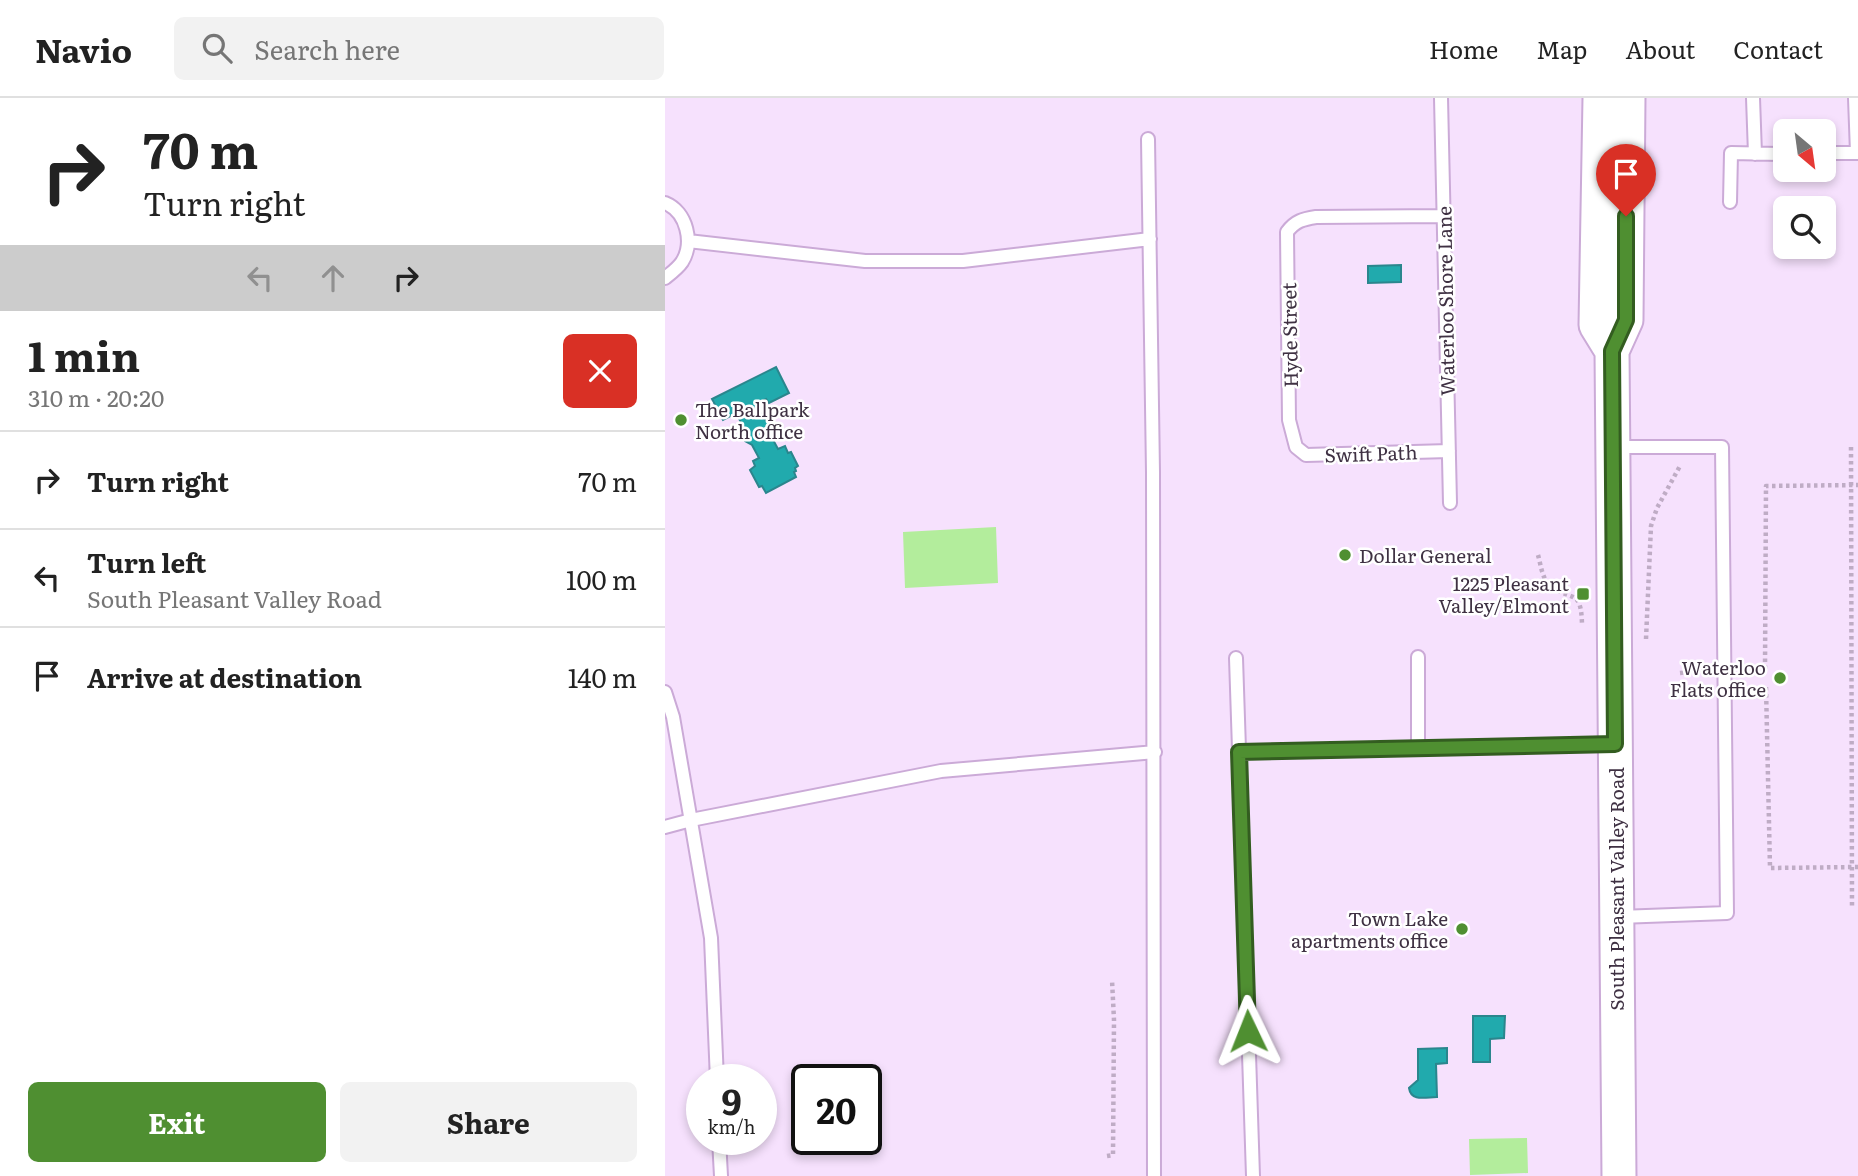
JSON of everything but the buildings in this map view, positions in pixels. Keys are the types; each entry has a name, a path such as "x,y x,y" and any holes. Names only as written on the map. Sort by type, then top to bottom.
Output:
{"main road":[{"name":"South Pleasant Valley Road","path":"1599,98 1596,325 1612,351"},
{"name":"South Pleasant Valley Road","path":"1619,1176 1612,351 1626,320 1628,98"}],"lane":[{"name":"Waterloo Shore Lane","path":"1441,98 1450,503"},
{"path":"1753,98 1755,154"},
{"path":"1836,153 1858,153 1855,98"},
{"path":"1148,139 1154,751 1154,1176"},
{"path":"1730,202 1731,153 1773,153"},
{"path":"665,203 671,205 684,221 688,241 682,262 665,278"},
{"name":"Hyde Street","path":"1296,447 1290,420 1287,232 1293,224 1302,219 1316,217 1443,216"},
{"path":"688,241 865,261 963,261 1150,239"},
{"name":"Swift Path","path":"1296,447 1306,455 1449,451"},
{"path":"1613,447 1722,447 1727,913 1615,917"},
{"path":"1236,657 1254,1176"},
{"path":"1417,657 1418,748"},
{"path":"665,692 673,717 711,938 716,1064"},
{"path":"1239,752 1615,744"},
{"path":"665,827 941,771 1154,751"},
{"path":"720,1155 721,1176"}],"path":[{"path":"1851,447 1851,583 1855,678 1855,867 1852,909"},
{"path":"1614,672 1646,649 1651,526 1657,508 1681,464"},
{"path":"1765,669 1766,486 1858,485"},
{"path":"1538,555 1546,581 1578,600 1583,626"},
{"path":"1851,583 1858,583"},
{"path":"1766,687 1770,868 1855,867"},
{"path":"1107,1156 1113,1156 1112,980"}],"shaded area":[{"path":"1401,265 1401,282 1368,283 1368,266"},
{"path":"776,367 789,393 769,403 766,399 756,404 763,418 771,424 771,436 778,449 785,446 798,466 794,472 796,477 766,493 762,486 759,487 750,470 755,466 753,461 759,458 752,445 745,441 742,435 743,426 736,413 723,420 712,399"},
{"path":"996,527 998,583 905,588 903,532"},
{"path":"1473,1016 1505,1016 1504,1038 1490,1039 1490,1062 1473,1062"},
{"path":"1447,1048 1447,1063 1436,1064 1437,1097 1420,1098 1413,1095 1409,1088 1418,1080 1418,1049"},
{"path":"1527,1138 1528,1173 1470,1175 1469,1139"}],"place":[{"name":"The Ballpark North office","path":"681,420"},
{"name":"Dollar General","path":"1345,555"},
{"name":"1225 Pleasant Valley/Elmont","path":"1583,594"},
{"name":"Waterloo Flats office","path":"1780,678"},
{"name":"Town Lake apartments office","path":"1462,929"}],"route":[{"path":"1248,1031 1239,752 1615,744 1612,351 1626,320 1626,216"}]}
